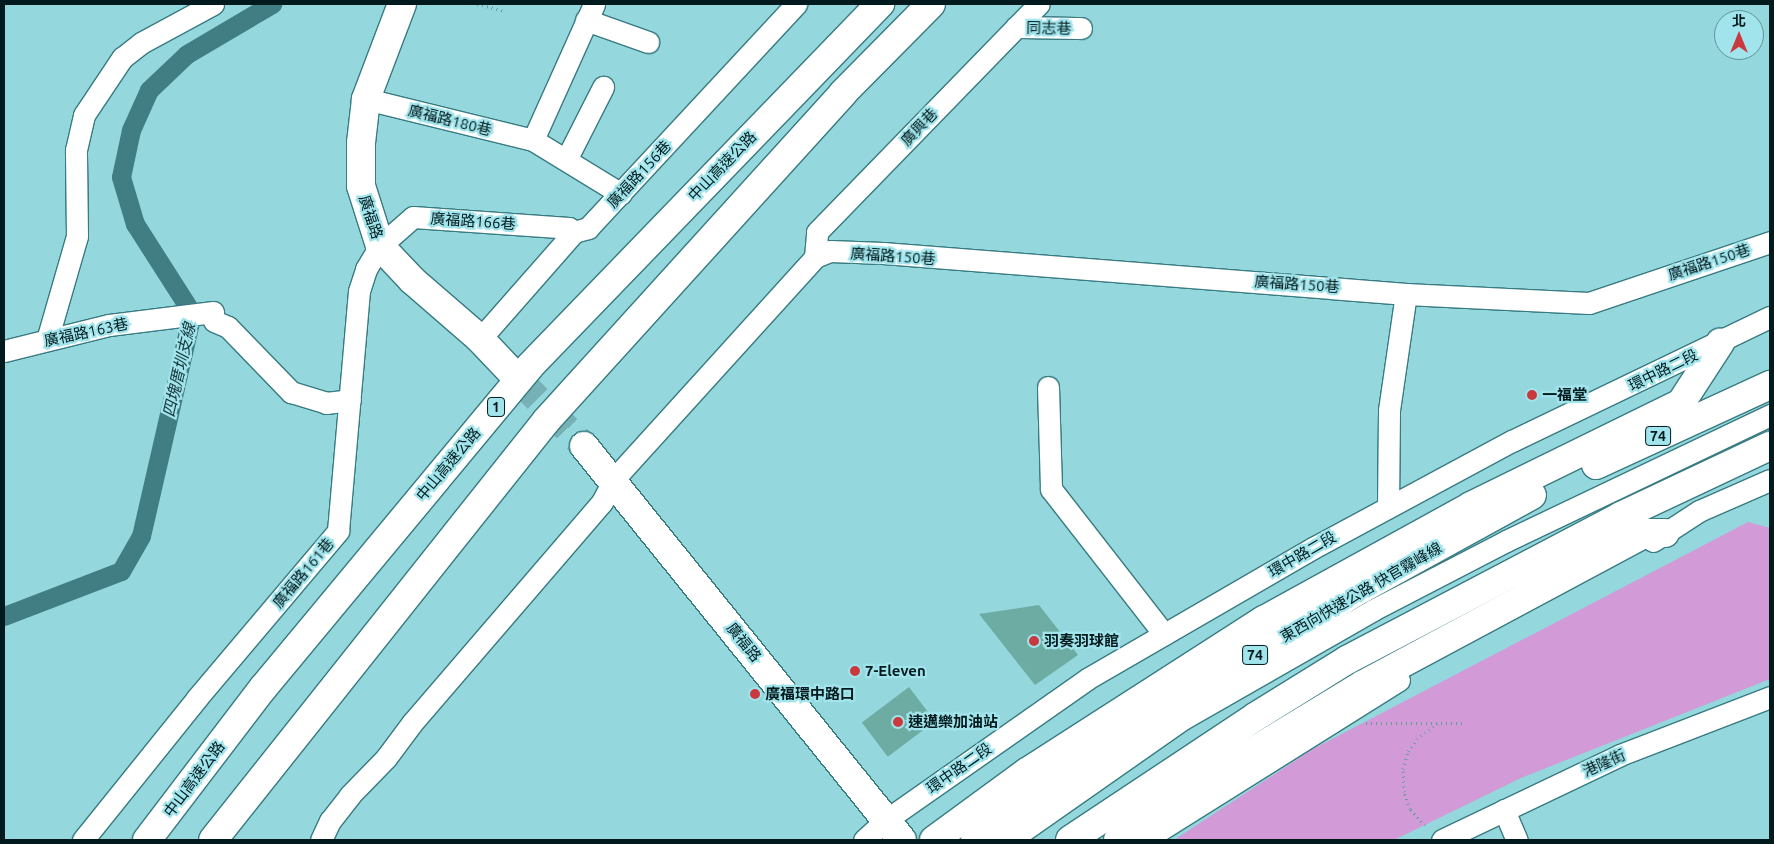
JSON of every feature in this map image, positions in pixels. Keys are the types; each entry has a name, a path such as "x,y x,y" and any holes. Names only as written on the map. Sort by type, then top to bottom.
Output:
{"main road":[{"name":"廣福路","path":"402,4 366,99 361,143 361,186 380,246 412,280 480,339 518,379"},
{"name":"中山高速公路","path":"148,840 263,688 530,366 880,4"},
{"path":"212,840 546,420 843,93 931,4"},
{"path":"934,840 1027,772 1264,620 1470,506 1681,403 1720,343"},
{"name":"東西向快速公路 快官霧峰線","path":"975,840 1127,736 1354,593 1545,488 1770,385"},
{"name":"廣福路","path":"584,446 614,479 894,830"},
{"path":"1070,840 1346,660 1621,516 1770,446"},
{"path":"1118,840 1196,786 1362,685 1555,580 1646,533 1665,533"}],"street":[{"path":"47,340 77,236 76,150 84,115 122,58 141,43 213,4"},
{"name":"廣福路156巷","path":"480,339 574,232 588,228 796,4"},
{"name":"廣興巷","path":"815,257 817,232 1039,4"},
{"path":"533,140 590,12 648,42"},
{"name":"同志巷","path":"1016,27 1081,28"},
{"path":"567,158 604,86"},
{"name":"廣福路180巷","path":"366,99 533,140 567,158 620,194"},
{"name":"廣福路166巷","path":"380,246 413,217 569,228 574,232"},
{"name":"廣福路150巷","path":"815,257 830,251 883,253 1406,294 1589,302 1770,242"},
{"name":"廣福路161巷","path":"83,840 197,698 338,531 359,291 366,268 380,246"},
{"path":"321,840 330,821 350,795 386,758 412,722 602,502 614,479 815,257"},
{"path":"1388,507 1389,410 1406,294"},
{"name":"廣福路163巷","path":"4,351 109,325 214,317 228,327 291,392 326,403 350,400"},
{"name":"環中路二段","path":"864,840 894,830 1087,679 1164,634 1388,507 1512,442 1720,343 1770,317"},
{"path":"1048,386 1051,489 1164,634"},
{"path":"1010,840 1183,719 1365,615 1506,541 1770,415"},
{"path":"1033,840 1175,739 1368,626 1505,551 1770,429"},
{"path":"1144,840 1356,704 1665,533 1699,511 1770,480"},
{"name":"港隆街","path":"1454,838 1504,810 1620,755 1770,697"},
{"path":"1504,810 1517,840"}],"path":[{"path":"477,4 504,11"},
{"path":"1358,723 1464,723"},
{"path":"1426,825 1410,810 1404,792 1403,769 1408,751 1418,738 1438,723"}],"shaded area":[{"path":"1748,522 1770,528 1770,679 1521,778 1394,840 1174,840 1313,749"}],"building":[{"path":"1039,605 1078,655 1035,685 979,614"},
{"name":"速邁樂加油站","path":"909,687 935,721 888,757 862,723"}],"waterway":[{"name":"四塊厝圳支線","path":"4,616 121,571 141,536 192,313 135,224 121,177 131,130 149,90 187,54 272,4"}],"tunnel":[{"path":"518,379 584,446"}],"place":[{"name":"一福堂","path":"1532,395"},
{"name":"羽奏羽球館","path":"1034,641"},
{"name":"7-Eleven","path":"855,671"},
{"name":"廣福環中路口","path":"755,694"},
{"name":"速邁樂加油站","path":"898,722"}]}
